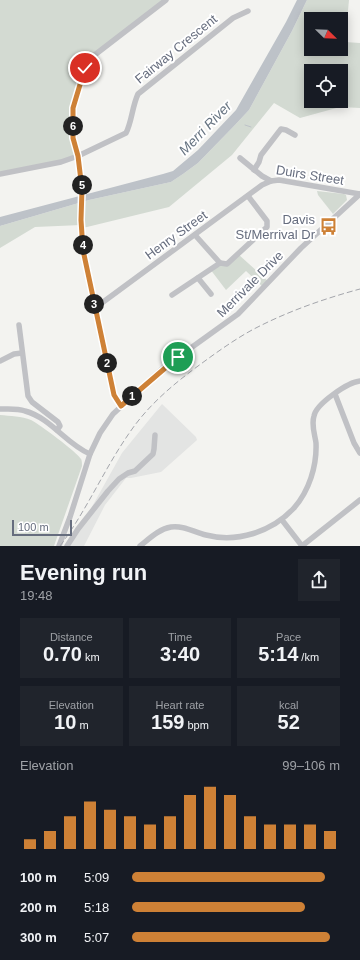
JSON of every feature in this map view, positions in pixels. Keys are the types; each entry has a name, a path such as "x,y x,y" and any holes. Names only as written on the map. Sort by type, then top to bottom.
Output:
{"street":[{"path":"121,406 114,395 83,250 81,220 82,189 78,156 73,138 73,108 85,68 92,57 166,0"},
{"name":"Fairway Crescent","path":"0,174 61,162 78,156 126,133 129,126 134,101 138,94 233,18 248,11"},
{"path":"254,170 261,155 281,129 295,135"},
{"name":"Duirs Street","path":"240,158 254,170 271,181 279,180 360,194"},
{"name":"Henry Street","path":"95,308 262,185 271,181"},
{"name":"Merrivale Drive","path":"59,546 90,454 103,427 121,406 164,368 238,314 301,248 360,194"},
{"path":"195,235 220,263 227,264 267,227 267,222 248,196"},
{"path":"172,295 220,263"},
{"path":"198,278 210,294"},
{"path":"19,325 28,398 58,422 60,426 57,430"},
{"path":"0,361 14,354 22,353"},
{"path":"140,546 164,529 171,527 180,527 207,536 230,538 258,532 282,520 302,496 312,476 316,452 313,428 315,411 352,383 360,381"},
{"path":"336,394 354,444 360,453"},
{"path":"0,409 14,409 31,413 41,418 75,445 90,454"},
{"path":"67,546 78,529 119,479 128,473 135,471 153,454 155,435"},
{"path":"282,520 302,546 360,500"}],"shaded area":[{"path":"0,0 166,0 92,57 73,108 73,137 78,156 0,174"},
{"path":"297,0 307,0 249,110 198,163 171,182 89,200 0,226 0,217 173,171 198,150 236,110"},
{"path":"307,0 349,0 348,12 304,12 304,56 348,56 348,42 360,43 360,108 348,107 348,64 304,64 304,108 336,108 300,118 274,103 232,155 169,207 82,228 81,225 35,227 0,248 0,226 89,200 171,182 198,163 249,110"},
{"path":"317,191 344,194 346,195 347,200 333,214 318,195"},
{"path":"238,254 269,282 264,288 246,271 226,290 210,269 227,264"},
{"path":"162,404 196,437 197,440 161,472 126,478 105,505 84,546 70,546 122,453"},
{"path":"0,415 20,417 31,420 66,445 78,455 81,460 82,466 54,546 0,546"}],"waterway":[{"path":"245,125 251,127"}],"railway":[{"path":"60,546 79,518 112,460 130,432 151,406 168,390 215,353 252,330 305,306 360,289"}],"place":[{"name":"Davis St/Merrival Dr","path":"328,226"}],"route":[{"path":"85,68 73,108 73,138 78,156 82,189 81,220 83,250 114,395 117,401 121,406 178,357"}],"water label":[{"name":"Merri River","path":"205,128"}]}
